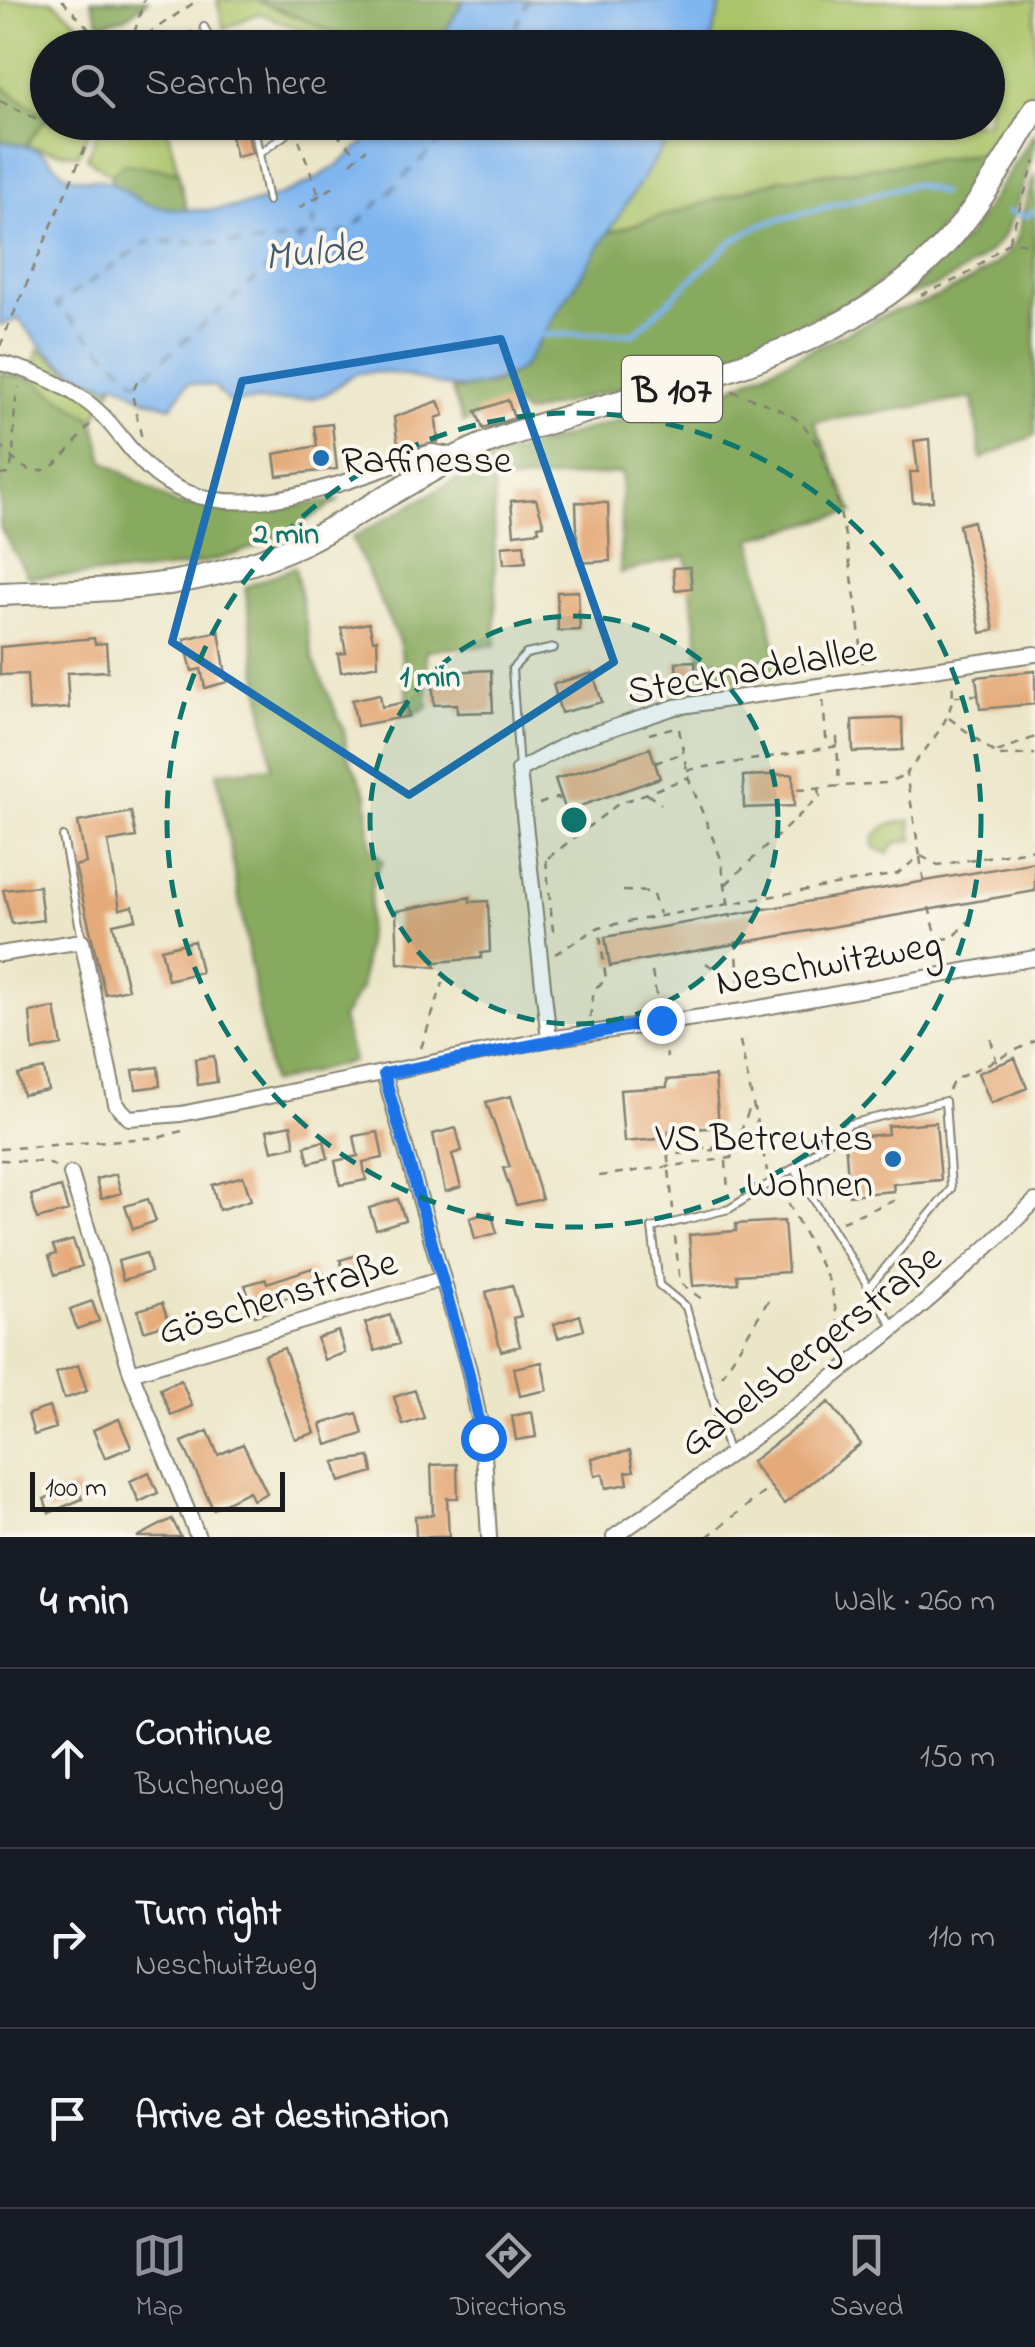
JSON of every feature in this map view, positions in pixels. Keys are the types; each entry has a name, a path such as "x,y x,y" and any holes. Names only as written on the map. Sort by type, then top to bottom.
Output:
{"main road":[{"name":"B 107","path":"0,594 162,588 203,579 301,544 501,438 702,381 816,333 875,302 917,270 961,226 1035,109"}],"street":[{"path":"0,363 25,369 99,412 149,470 198,496 283,497 432,452 461,457"},
{"name":"Stecknadelallee","path":"518,770 573,741 675,708 1035,654"},
{"path":"518,770 549,1039"},
{"path":"0,954 82,941"},
{"name":"Neschwitzweg","path":"82,941 116,1104 130,1118 181,1114 549,1039 743,1011 1035,958"},
{"path":"384,1074 483,1438 489,1537"},
{"name":"Göschenstraße","path":"71,1174 131,1373 198,1537"},
{"name":"Gabelsbergerstraße","path":"614,1537 730,1455 894,1328 990,1246 1035,1200"},
{"name":"Göschenstraße","path":"131,1373 442,1279"}],"lane":[{"path":"257,140 268,201"},
{"path":"260,153 278,140"},
{"path":"518,770 512,669 526,654 554,648"},
{"path":"64,837 82,941"},
{"path":"730,1455 686,1307 659,1285 652,1228 729,1209 794,1168 849,1124 945,1101 951,1189 870,1286"},
{"path":"794,1168 894,1328"}],"path":[{"path":"62,0 91,30"},
{"path":"135,30 144,0"},
{"path":"154,30 198,0"},
{"path":"196,30 204,28"},
{"path":"0,102 30,116"},
{"path":"0,346 89,140"},
{"path":"300,140 319,195"},
{"path":"343,140 359,156"},
{"path":"351,163 366,149"},
{"path":"1009,242 1035,161"},
{"path":"298,208 337,184"},
{"path":"909,300 964,276 1009,242 1035,244"},
{"path":"0,475 9,474 13,461 14,404 25,369"},
{"path":"702,381 801,423 820,454 849,554 865,680"},
{"path":"136,382 132,394 149,470"},
{"path":"0,444 13,461 39,473 54,469 99,412"},
{"path":"798,789 885,783 906,774 947,716 954,696 949,668"},
{"path":"820,686 826,738 838,738 839,786"},
{"path":"954,696 978,695"},
{"path":"675,708 688,777 720,856 731,918"},
{"path":"947,716 995,753 1035,754"},
{"path":"995,753 1035,737"},
{"path":"688,770 838,746"},
{"path":"655,763 684,753"},
{"path":"906,774 924,883"},
{"path":"546,860 618,804 688,777"},
{"path":"726,884 820,796 819,788"},
{"path":"646,794 661,804"},
{"path":"528,808 558,797 574,839"},
{"path":"920,856 938,866 1035,848"},
{"path":"550,958 598,927 896,874 920,856"},
{"path":"624,891 652,892 660,916"},
{"path":"929,908 945,974"},
{"path":"939,939 953,938 973,916"},
{"path":"590,1032 594,989 606,980 598,927"},
{"path":"736,941 736,974 743,1011"},
{"path":"706,963 725,976 736,974"},
{"path":"432,1050 419,1053 443,983"},
{"path":"990,1039 997,1062"},
{"path":"945,1101 954,1080 1035,1041"},
{"path":"598,1176 731,1158 751,1103"},
{"path":"0,1149 161,1137 198,1126"},
{"path":"667,1155 714,1147 683,1150 666,1140 667,1155 668,1167 680,1283 706,1302"},
{"path":"726,1159 729,1209"},
{"path":"0,1160 46,1162"},
{"path":"831,1225 901,1198"},
{"path":"722,1376 772,1296"},
{"path":"707,1537 771,1487"}],"highlighted area":[{"path":"501,339 614,662 409,795 172,642 242,381"}],"green space":[{"path":"0,0 52,0 87,30 30,30 30,105 0,85"},
{"path":"91,0 148,0 127,17 100,24"},
{"path":"217,0 257,0 328,30 302,30 259,13 224,29"},
{"path":"256,0 464,0 446,30 328,30"},
{"path":"722,0 1035,0 1035,89 1001,151 778,180 605,234 667,140 1005,140 1005,30 714,30"},
{"path":"0,85 30,105 30,139 25,146 0,141"},
{"path":"1035,132 1022,190 998,243 953,277 901,297 968,236"},
{"path":"30,139 85,140 78,155 25,146"},
{"path":"94,140 170,140 178,171 123,164 111,175 87,158"},
{"path":"1001,151 929,242 866,294 720,360 525,414 513,402 463,423 452,390 495,384 522,368 605,234 778,180"},
{"path":"123,164 178,171 187,211 145,204 112,183 111,175"},
{"path":"1035,174 1035,435 981,459 973,398 814,422 853,512 752,538 781,673 705,689 686,556 620,573 622,473 494,483 496,645 426,650 428,708 410,715 400,644 352,538 495,458 645,412 705,400 892,311 964,284 1012,247"},
{"path":"39,349 72,373 115,382 94,420 30,378"},
{"path":"0,373 30,378 94,420 104,461 175,504 262,510 340,500 273,539 214,560 153,571 28,577 0,527"},
{"path":"295,567 313,659 344,730 347,755 367,794 371,847 383,862 373,876 361,988 342,1018 353,1061 271,1083 217,772 272,767 245,587"},
{"path":"910,820 913,840 896,843 888,854 874,847 874,836 888,825"}],"water":[{"path":"464,0 722,0 714,30 446,30"},
{"name":"Mulde","path":"365,140 667,140 522,368 496,381 455,387 383,372 359,373 320,396 228,402 214,386 188,383 171,407 145,399 116,382 109,386 81,375 48,352 19,319 0,325 0,141 44,154 68,175 111,183 146,203 182,209 246,205 277,196 306,184"}],"building":[{"path":"232,140 249,140 252,153 236,157"},
{"path":"508,400 514,418 483,429 476,411"},
{"path":"438,401 444,415 436,418 438,442 405,450 402,443 398,445 394,417"},
{"path":"332,424 337,469 277,476 274,454 317,446 314,426"},
{"path":"929,439 933,501 913,502 910,472 918,472 914,441"},
{"path":"536,499 544,525 538,526 539,531 514,534 511,501"},
{"path":"576,502 608,503 610,561 578,563"},
{"path":"973,521 994,630 981,633 959,525"},
{"path":"524,544 526,562 504,564 502,546"},
{"path":"690,567 692,588 675,590 673,568"},
{"path":"578,591 580,630 558,631 557,592"},
{"path":"369,623 373,640 377,639 378,665 341,672 338,654 346,653 341,628"},
{"path":"219,631 227,682 205,688 201,669 192,671 184,639"},
{"path":"94,638 95,644 106,643 108,671 67,673 69,708 29,711 27,674 0,675 0,647"},
{"path":"695,661 696,679 677,680 676,662"},
{"path":"491,670 493,712 457,713 457,704 434,705 432,673"},
{"path":"1035,671 1035,704 980,709 976,677"},
{"path":"593,673 602,702 561,713 553,684"},
{"path":"380,694 382,707 406,702 409,716 357,726 352,700"},
{"path":"902,718 903,750 853,752 852,720"},
{"path":"650,748 660,778 566,811 555,779"},
{"path":"793,774 794,806 744,808 743,776"},
{"path":"131,812 136,837 108,842 120,909 133,906 136,919 113,924 128,989 105,994 75,866 86,863 78,822"},
{"path":"1035,862 1035,891 610,966 605,937"},
{"path":"39,886 43,920 12,924 3,890"},
{"path":"470,897 470,902 488,901 490,952 481,953 481,958 435,962 436,967 398,963 396,911"},
{"path":"194,941 201,972 168,980 161,949"},
{"path":"55,1008 62,1045 33,1051 30,1012"},
{"path":"214,1056 217,1082 198,1085 195,1059"},
{"path":"1015,1058 1027,1088 991,1103 978,1073"},
{"path":"158,1067 160,1086 136,1089 133,1070"},
{"path":"44,1069 48,1090 23,1095 18,1075"},
{"path":"715,1076 719,1127 669,1131 669,1138 624,1142 620,1090 667,1087 667,1080"},
{"path":"511,1096 542,1199 516,1205 503,1168 510,1167 486,1102"},
{"name":"VS Betreutes Wohnen","path":"936,1122 941,1180 893,1184 894,1191 849,1195 845,1138 888,1134 887,1126"},
{"path":"291,1125 295,1146 272,1151 267,1130"},
{"path":"456,1128 462,1151 452,1154 461,1187 445,1192 433,1134"},
{"path":"378,1132 383,1158 363,1162 366,1180 340,1185 335,1161 358,1156 354,1136"},
{"path":"324,1141 328,1158 309,1163 305,1146"},
{"path":"116,1174 121,1193 101,1199 96,1179"},
{"path":"243,1176 251,1200 219,1210 212,1185"},
{"path":"61,1187 68,1211 37,1219 31,1195"},
{"path":"148,1199 156,1221 133,1229 125,1206"},
{"path":"398,1199 405,1220 376,1229 369,1208"},
{"path":"491,1212 497,1233 475,1239 470,1218"},
{"name":"VS Betreutes Wohnen","path":"784,1221 788,1272 737,1275 738,1283 693,1286 689,1235 736,1231 736,1224"},
{"path":"73,1240 82,1266 55,1275 49,1256 56,1254 53,1246"},
{"path":"146,1253 151,1272 123,1280 118,1261"},
{"path":"361,1254 366,1272 346,1278 340,1260"},
{"path":"312,1268 318,1287 277,1301 280,1308 255,1316 245,1285 266,1279 267,1283"},
{"path":"512,1285 521,1316 513,1318 520,1346 501,1351 486,1292"},
{"path":"92,1301 99,1321 77,1329 70,1309"},
{"path":"162,1303 169,1323 144,1331 138,1310"},
{"path":"390,1315 399,1344 375,1351 365,1323"},
{"path":"580,1315 584,1330 558,1338 554,1324"},
{"path":"338,1331 345,1353 324,1360 317,1338"},
{"path":"284,1348 315,1433 295,1439 264,1355"},
{"path":"542,1362 547,1390 520,1396 514,1368"},
{"path":"78,1365 87,1391 64,1399 56,1373"},
{"path":"181,1380 192,1406 171,1415 160,1389"},
{"path":"415,1390 424,1418 403,1425 394,1397"},
{"path":"829,1402 861,1444 784,1504 751,1462"},
{"path":"49,1407 56,1428 34,1435 28,1414"},
{"path":"532,1412 536,1437 516,1440 512,1416"},
{"path":"357,1413 363,1434 327,1445 321,1424"},
{"path":"119,1419 131,1447 105,1458 93,1430"},
{"path":"208,1431 218,1455 243,1444 267,1493 253,1500 249,1491 213,1509 182,1442"},
{"path":"630,1451 634,1471 626,1472 628,1484 606,1488 603,1474 595,1476 592,1458"},
{"path":"370,1457 373,1472 340,1482 334,1462"},
{"path":"457,1464 458,1498 447,1498 449,1537 416,1537 415,1516 433,1515 431,1465"},
{"path":"149,1472 158,1493 139,1502 130,1481"},
{"path":"77,1485 82,1499 49,1513 44,1499"},
{"path":"172,1519 181,1537 137,1537"}],"waterway":[{"path":"537,335 635,333 732,241 762,224 914,184 941,193"},
{"path":"1008,212 1027,216 1035,211"}],"ferry route":[{"path":"514,30 528,0"},
{"path":"303,238 349,232 441,140"},
{"path":"303,238 313,229 319,195"},
{"path":"303,238 137,382 56,305 149,241 256,244 303,238"}],"place":[{"name":"Raffinesse","path":"321,458"},
{"name":"VS Betreutes Wohnen","path":"893,1159"}],"route":[{"path":"483,1438 468,1370 384,1074 661,1020"}]}
